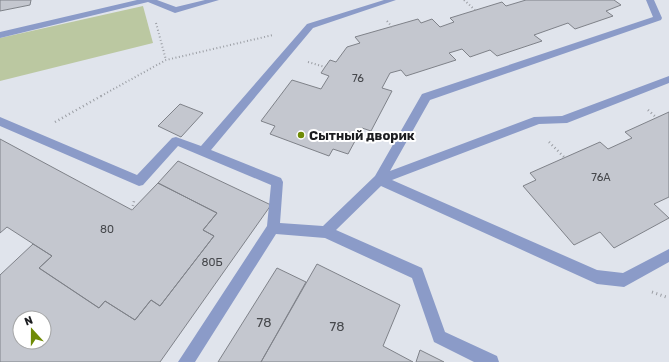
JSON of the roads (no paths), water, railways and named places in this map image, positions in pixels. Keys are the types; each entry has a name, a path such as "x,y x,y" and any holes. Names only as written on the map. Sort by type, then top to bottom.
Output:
{"lane":[{"path":"0,35 147,0"},
{"path":"150,0 175,10 215,0"},
{"path":"203,152 310,26 392,0"},
{"path":"326,232 379,180 426,97 658,18 650,0"},
{"path":"379,180 538,120 562,120 669,79"},
{"path":"0,121 139,181 176,141 277,182 274,228 186,362"},
{"path":"379,180 596,277 624,280 669,255"},
{"path":"274,228 326,232 417,273 439,337 490,362"}],"place":[{"name":"Сытный дворик","path":"301,135"}]}
